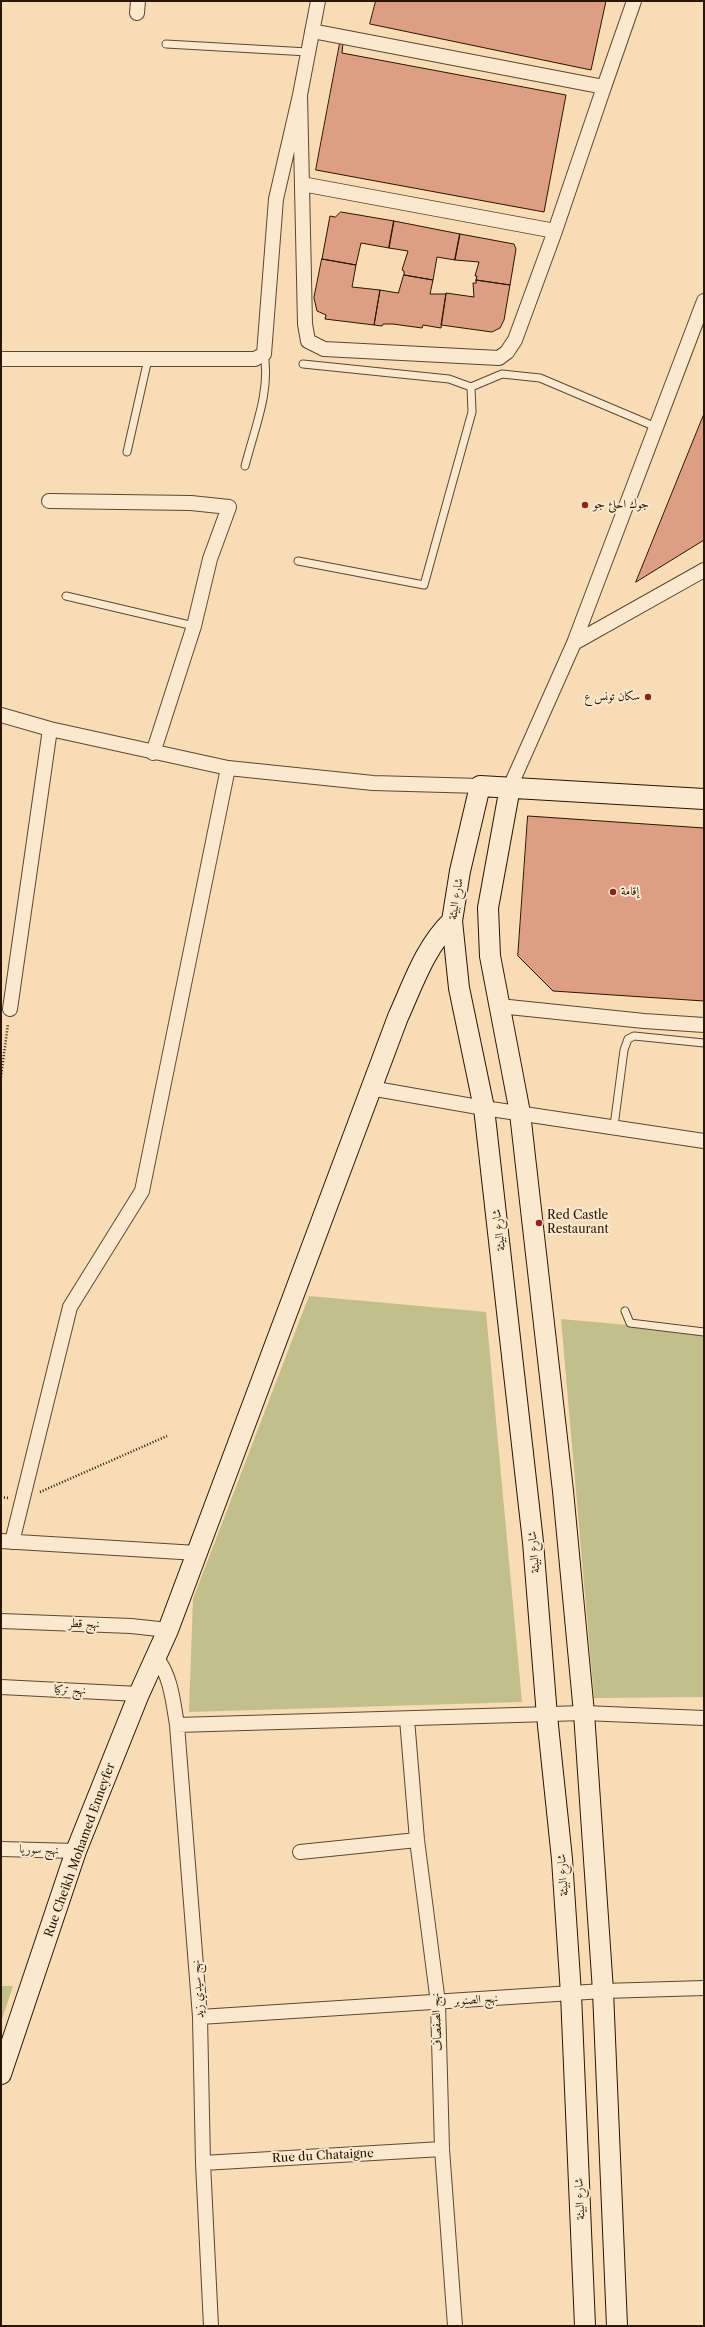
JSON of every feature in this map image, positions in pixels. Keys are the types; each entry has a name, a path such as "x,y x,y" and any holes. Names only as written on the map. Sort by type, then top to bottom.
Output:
{"street":[{"path":"1,359 255,359 264,354 276,199 300,95 318,1"},
{"path":"300,95 305,324 308,341 324,348 499,358 506,352 515,340 555,231 634,1"},
{"path":"312,31 604,87"},
{"path":"302,184 555,231"},
{"path":"618,2326 603,1991 584,1713 563,1491 520,1113 490,956 488,908 510,787 574,643 704,301"},
{"path":"49,500 191,503 229,507 210,559 194,626 153,753"},
{"path":"574,643 704,570"},
{"path":"1,716 153,753 228,768 373,783 510,787 704,799"},
{"path":"10,1009 50,729"},
{"path":"197,1553 7,1541 24,1499 70,1307 142,1191 228,768"},
{"name":"شارع البيئة","path":"480,786 460,871 452,922 459,988 484,1108 532,1534 547,1716 562,1859 571,1994 586,2326"},
{"name":"Rue Cheikh Mohamed Enneyfer","path":"1,2074 76,1851 139,1694 168,1630 370,1088 398,1017 424,960 433,943 452,922"},
{"path":"499,1006 644,1021 704,1025"},
{"path":"370,1088 484,1108 614,1126 704,1141"},
{"name":"نهج قطر","path":"1,1621 130,1626 168,1630"},
{"name":"نهج سيدي زيد","path":"156,1657 163,1666 168,1680 177,1725 200,2018 203,2162 211,2326"},
{"name":"نهج تركيا","path":"1,1687 139,1694"},
{"path":"177,1725 547,1716 584,1713 704,1718"},
{"name":"نهج الصفصاف","path":"407,1719 417,1840 438,2003 442,2149 455,2326"},
{"path":"300,1852 417,1840"},
{"name":"نهج سوريا","path":"1,1849 76,1851"},
{"name":"نهج الصنوبر","path":"200,2018 603,1991 704,1988"},
{"name":"Rue du Chataigne","path":"203,2162 442,2149"}],"lane":[{"path":"166,44 308,52"},
{"path":"245,466 266,387 267,371 264,354"},
{"path":"127,452 148,359"},
{"path":"303,364 449,379 471,388 502,374 540,378 656,426"},
{"path":"298,561 424,585 472,412 471,388"},
{"path":"66,596 194,626"},
{"path":"614,1126 624,1050 628,1039 634,1036 704,1043"},
{"path":"625,1311 630,1323 704,1332"}],"path":[{"path":"1,1077 10,1009"},
{"path":"1,1498 24,1499 168,1436"}],"shaded area":[{"path":"309,1296 486,1312 522,1702 189,1712 193,1599"},
{"path":"561,1319 704,1332 704,1697 594,1698"},
{"path":"1,1986 13,1986 1,2022"}],"building":[{"path":"376,1 606,1 591,70 370,24"},
{"path":"340,43 343,43 342,53 566,95 544,212 316,170"},
{"path":"341,212 394,221 389,248 361,243 356,265 322,259 330,216 335,217"},
{"path":"394,221 460,234 455,260 437,257 433,280 404,275 404,271 402,270 408,251 389,248"},
{"path":"460,234 514,244 516,249 510,285 476,280 477,276 475,276 479,262 455,260"},
{"path":"322,259 356,265 352,287 380,290 374,325 325,319 326,315 317,311 314,298"},
{"path":"404,275 433,280 430,294 446,294 441,328 423,325 422,328 393,324 383,324 382,326 374,325 380,290 398,293"},
{"path":"476,280 510,285 504,320 500,328 492,332 441,325 446,293 474,297 473,283 476,283"},
{"path":"704,414 704,540 636,582"},
{"name":"إقامة","path":"528,816 704,828 704,1001 553,991 518,956"}],"place":[{"name":"جوك احلئ جو","path":"585,505"},
{"name":"سكان تونس ع","path":"648,697"},
{"name":"إقامة","path":"613,892"},
{"name":"Red Castle Restaurant","path":"539,1223"}]}
